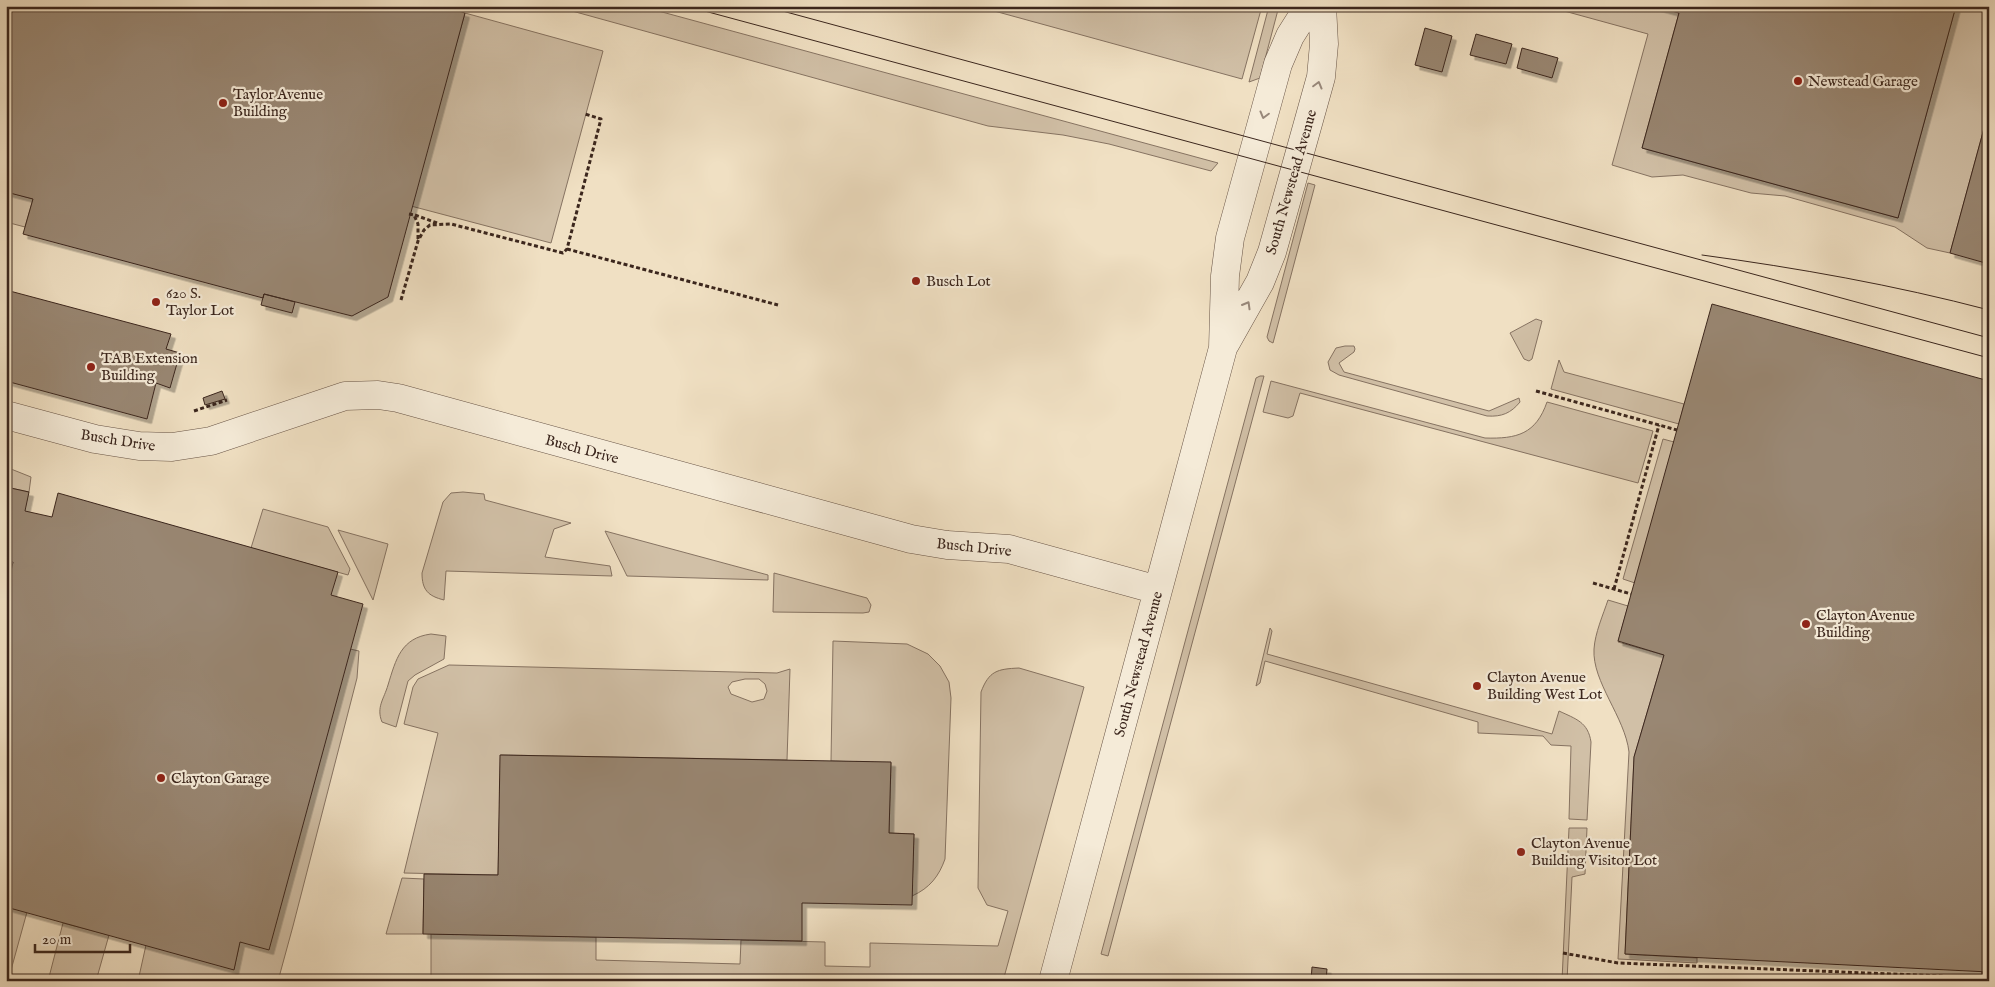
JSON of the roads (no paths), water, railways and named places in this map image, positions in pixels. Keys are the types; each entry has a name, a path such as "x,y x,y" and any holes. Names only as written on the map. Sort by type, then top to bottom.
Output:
{"street":[{"name":"South Newstead Avenue","path":"1053,981 1223,348 1225,276 1230,238 1278,64 1290,36 1309,6"},
{"name":"South Newstead Avenue","path":"1223,348 1260,282 1272,252 1321,77 1324,44 1322,6"},
{"name":"Busch Drive","path":"6,415 96,438 139,446 172,448 211,441 345,396 378,395 407,401 911,539 948,545 1009,549 1158,590"}],"tram line":[{"path":"686,6 1989,358"},
{"path":"764,6 1989,338"},
{"path":"1702,255 1846,278 1989,310"}],"place":[{"name":"Newstead Garage","path":"1798,81"},
{"name":"Taylor Avenue Building","path":"223,103"},
{"name":"Busch Lot","path":"916,281"},
{"name":"620 S. Taylor Lot","path":"156,302"},
{"name":"TAB Extension Building","path":"91,367"},
{"name":"Clayton Avenue Building","path":"1806,624"},
{"name":"Clayton Avenue Building West Lot","path":"1477,686"},
{"name":"Clayton Garage","path":"161,778"},
{"name":"Clayton Avenue Building Visitor Lot","path":"1521,852"}]}
